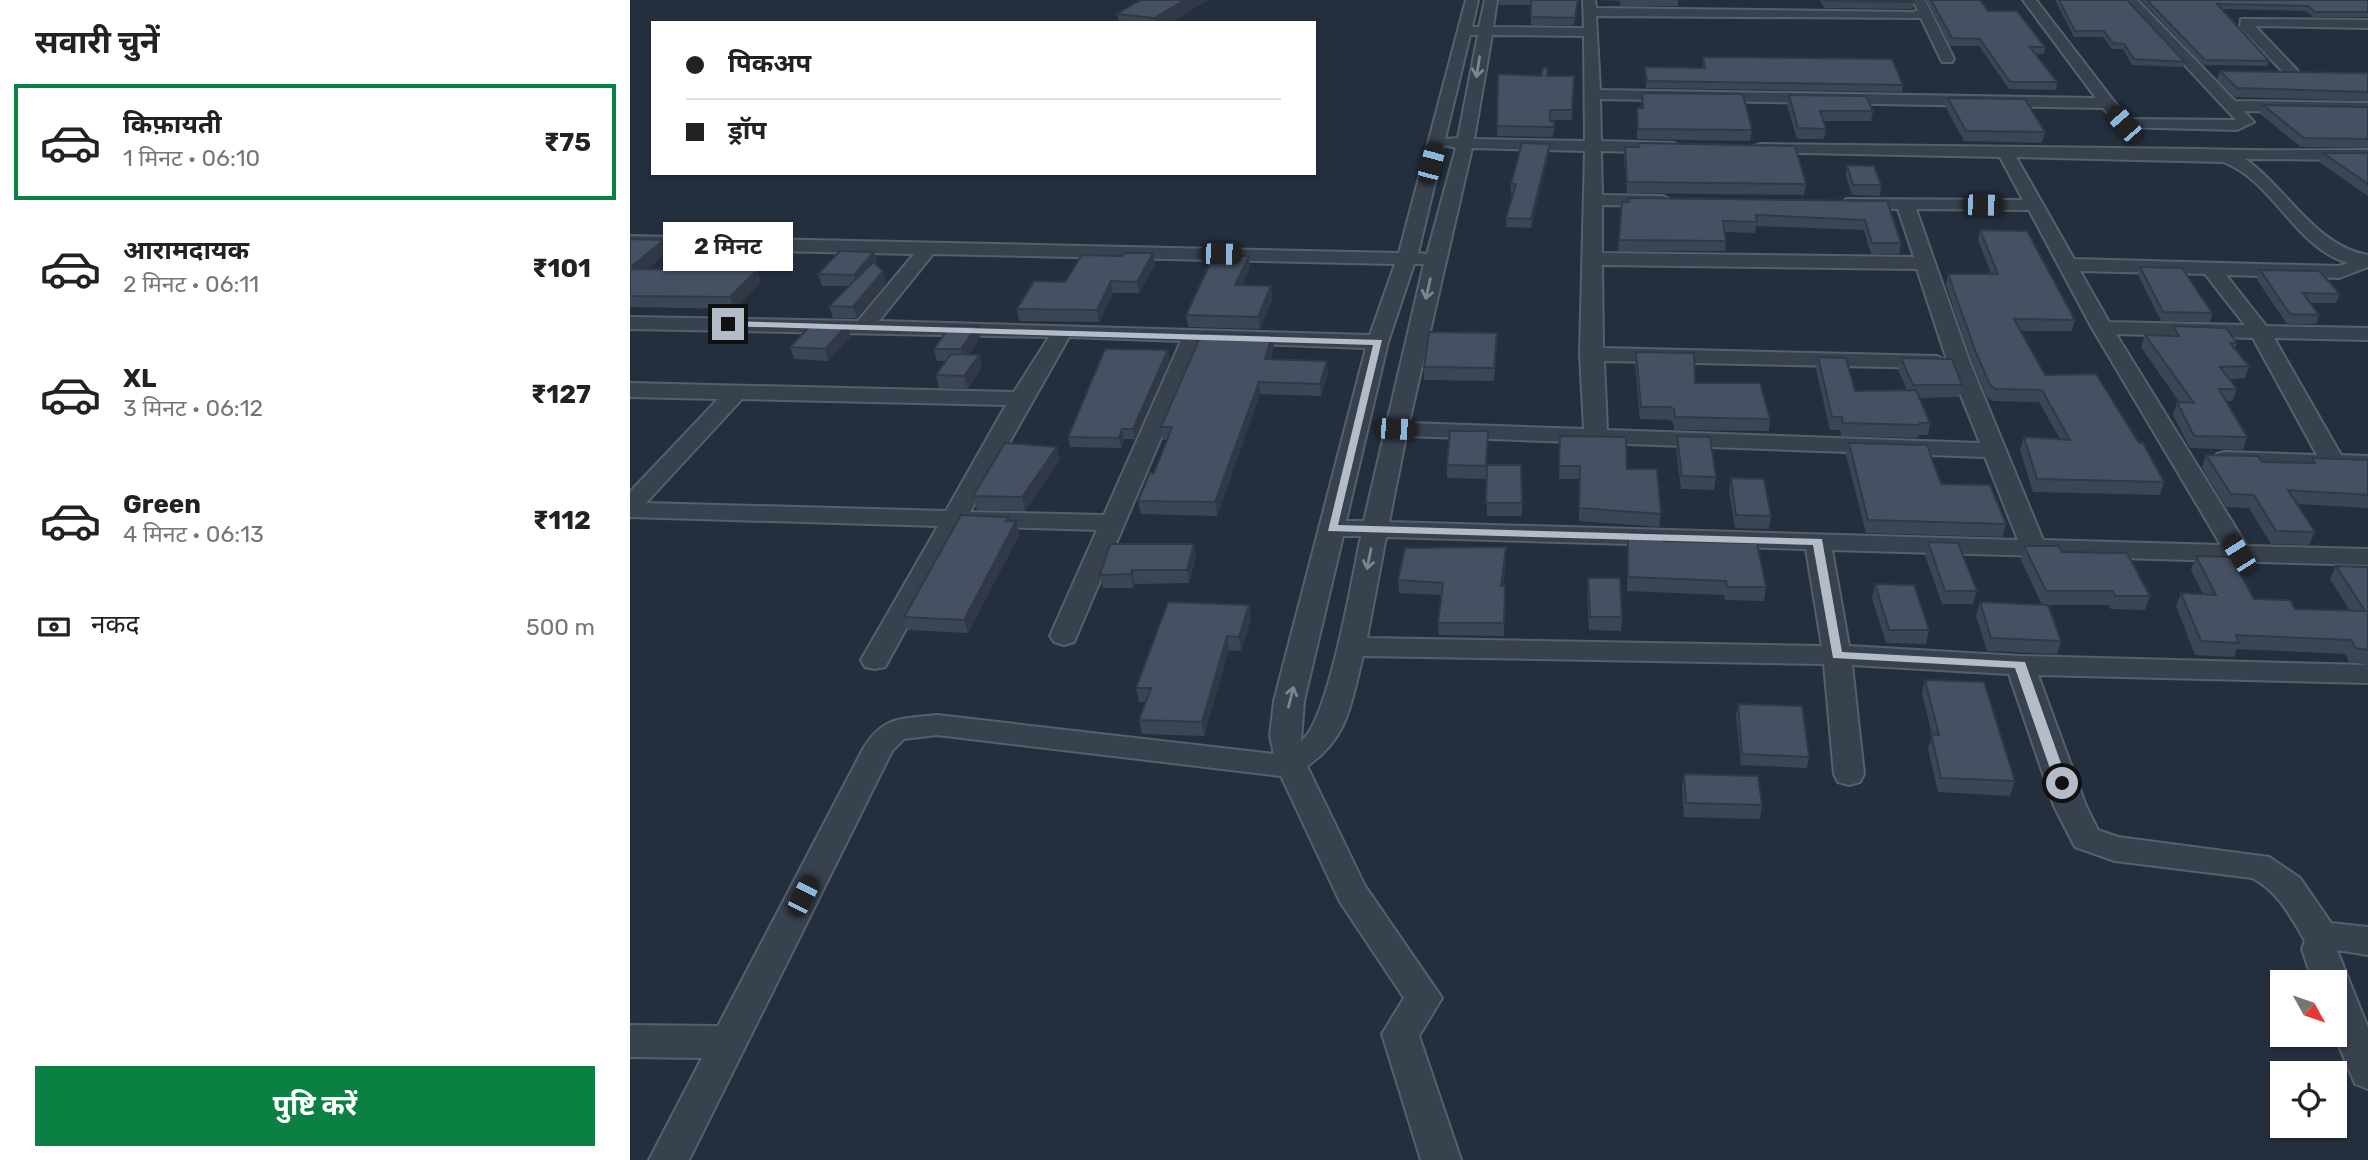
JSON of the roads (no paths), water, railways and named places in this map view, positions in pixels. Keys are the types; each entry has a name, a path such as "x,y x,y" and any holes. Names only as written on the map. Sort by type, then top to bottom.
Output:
{"street":[{"path":"669,1160 877,751 883,741 896,730 937,725 1286,766 1316,746 1330,726 1351,647 1396,429 1435,259 1465,144 1474,31 1472,0"},
{"path":"1441,1160 1400,1034 1424,998 1352,893 1292,764 1286,736 1286,718 1378,342 1406,258 1436,143 1474,31 1491,0"},
{"path":"1919,0 1947,59"},
{"path":"2029,0 2106,103 2150,153"},
{"path":"2124,124 2237,125 2246,122 2130,0"},
{"path":"1596,435 1591,354 1591,200 1595,94 1589,6 1924,14"},
{"path":"2299,73 2245,24 2246,22 2368,24"},
{"path":"1474,31 1589,32"},
{"path":"2196,72 2223,73"},
{"path":"2265,73 2299,73"},
{"path":"1595,94 2106,103"},
{"path":"2231,106 2368,108"},
{"path":"1436,143 1691,148"},
{"path":"1746,149 2150,153 2226,157 2246,154 2368,155"},
{"path":"2006,153 2102,328 2239,554"},
{"path":"2226,157 2240,163 2261,179 2333,250 2363,261"},
{"path":"1591,200 1687,201"},
{"path":"1837,203 2035,205"},
{"path":"1905,204 1959,363 2034,549"},
{"path":"630,242 1435,259"},
{"path":"864,326 928,248"},
{"path":"1592,259 1925,263"},
{"path":"2068,265 2339,272 2354,268 2363,261"},
{"path":"2212,270 2260,331 2333,462"},
{"path":"630,323 1063,331 1378,342"},
{"path":"2102,328 2368,334"},
{"path":"875,660 1021,399 1063,331"},
{"path":"1065,636 1111,523 1194,335"},
{"path":"1591,354 1959,363"},
{"path":"630,390 1021,399"},
{"path":"630,508 736,393"},
{"path":"1396,429 1992,450"},
{"path":"2181,458 2368,463"},
{"path":"630,508 1111,523"},
{"path":"1332,528 2368,557"},
{"path":"1818,542 1837,655 1849,774"},
{"path":"1351,647 1837,655 2020,665 2368,674"},
{"path":"2020,665 2070,806 2087,838 2115,849 2257,866 2273,872 2285,881 2323,940"},
{"path":"2327,970 2319,949 2323,940 2335,936 2368,941"},
{"path":"2347,1021 2368,1072"},
{"path":"630,1041 729,1042"}]}
